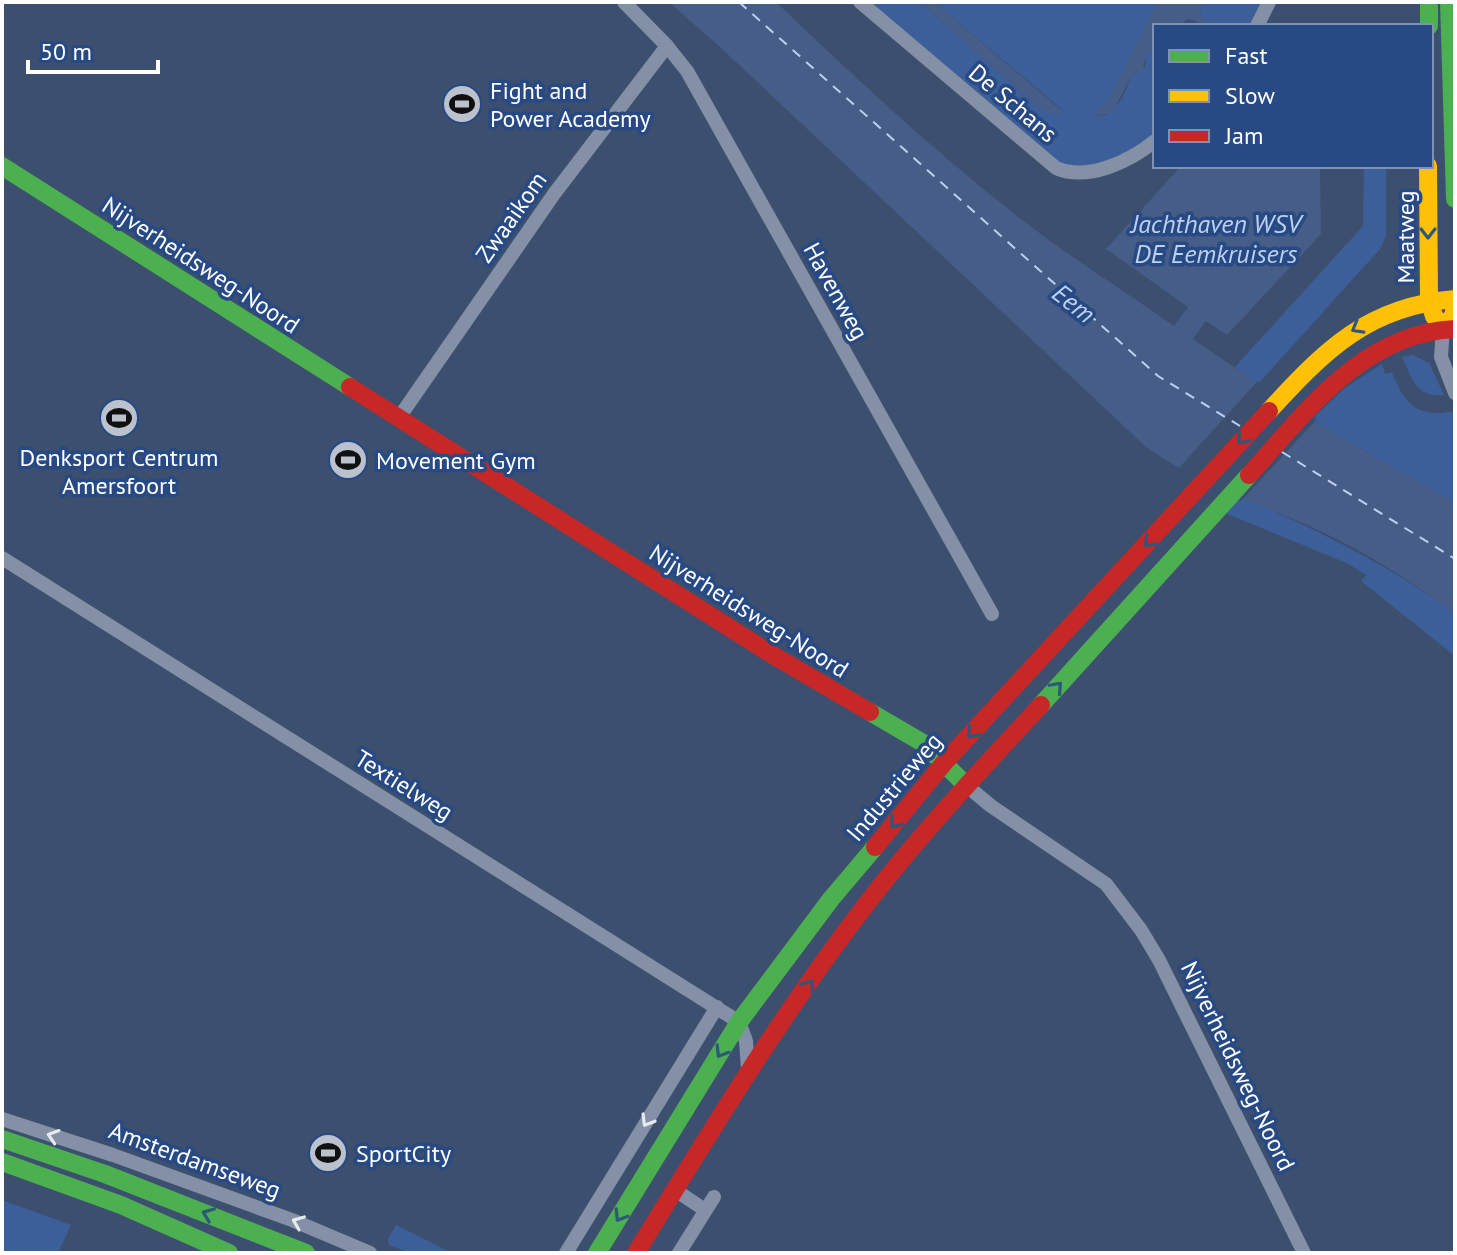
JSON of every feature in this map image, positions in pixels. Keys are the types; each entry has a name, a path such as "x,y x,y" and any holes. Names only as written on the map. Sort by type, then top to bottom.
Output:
{"main road":[{"path":"1429,2 1429,24"},
{"name":"Maatweg","path":"1449,2 1455,199"},
{"name":"Nijverheidsweg-Noord","path":"2,166 771,654 923,743 967,786"},
{"name":"Maatweg","path":"1428,168 1429,300 1434,316 1449,328"},
{"name":"Industrieweg","path":"597,1253 739,1022 831,899 944,763 1282,395 1350,331 1383,314 1429,300 1455,299"},
{"path":"636,1253 748,1071 868,902 967,786 1328,388 1372,352 1392,343 1449,328 1455,307"},
{"name":"Amsterdamseweg","path":"2,1139 105,1174 306,1253"},
{"path":"2,1162 121,1205 229,1253"}],"street":[{"name":"Havenweg","path":"624,2 687,71 992,614"},
{"name":"De Schans","path":"860,2 1056,168 1072,173 1088,172 1128,160 1153,142"},
{"path":"1258,24 1269,2"},
{"name":"Zwaaikom","path":"398,419 581,156 667,46"},
{"path":"1449,328 1441,357 1455,393"},
{"name":"Textielweg","path":"2,558 739,1022"},
{"name":"Nijverheidsweg-Noord","path":"967,786 991,806 1106,884 1141,930 1159,960 1304,1253"},
{"path":"566,1253 717,1007"},
{"path":"739,1022 746,1041 748,1071"},
{"name":"Amsterdamseweg","path":"2,1119 113,1155 292,1220 370,1253"},
{"path":"675,1190 710,1204 679,1253"}],"shaded area":[{"path":"866,2 920,2 1034,104 1061,109 934,2 1158,2 1108,102 1095,113 1096,116 1106,115 1122,99 1132,75 1145,67 1146,56 1153,48 1153,137 1120,156 1094,165 1068,165 1054,160"},
{"path":"1201,2 1264,2 1256,24 1207,24 1200,15"},
{"path":"1364,168 1386,168 1386,236 1380,249 1257,385 1235,367 1363,226"},
{"path":"1413,355 1429,363 1444,395 1427,393 1412,380 1402,357"},
{"path":"1382,364 1385,374 1392,372 1407,401 1414,406 1431,413 1455,411 1455,503 1311,420 1345,388"},
{"path":"1240,496 1350,548 1455,613 1455,656 1361,581 1366,575 1349,564 1225,513"},
{"path":"2,1200 71,1225 58,1253 2,1253"},
{"path":"396,1225 452,1253 411,1253 389,1245 388,1239"}],"water":[{"path":"669,2 776,2 876,96 981,187 1053,243 1174,326 1188,307 1106,249 1179,168 1320,168 1321,234 1227,335 1206,321 1193,339 1311,420 1455,503 1455,613 1354,548 1186,472 1146,447"},
{"path":"920,2 934,2 1061,110 1061,114 1045,112 1034,104"},
{"path":"1158,2 1201,2 1200,15 1207,24 1189,19 1181,24 1153,24 1153,48 1146,56 1142,71 1132,75 1112,113 1096,116 1095,112 1108,102"}],"pier":[{"path":"1258,381 1317,419 1241,501 1177,470"}],"ferry route":[{"path":"739,2 1158,376 1240,426"},
{"path":"1282,452 1455,559"}],"traffic: fast":[{"path":"1429,2 1429,24"},
{"path":"1449,2 1455,199"},
{"path":"2,166 350,387"},
{"path":"1041,705 1249,475"},
{"path":"870,712 923,743 967,786"},
{"path":"597,1253 739,1022 831,899 875,847"},
{"path":"2,1139 105,1174 306,1253"},
{"path":"2,1162 121,1205 229,1253"}],"traffic: slow":[{"path":"1428,168 1429,300 1434,316 1443,328 1453,316 1455,307"},
{"path":"1269,411 1309,369 1350,335 1373,321 1424,303 1455,299"}],"traffic: jam":[{"path":"1249,475 1315,402 1364,360 1422,334 1455,329"},
{"path":"350,387 771,654 870,712"},
{"path":"875,847 944,763 1269,411"},
{"path":"636,1253 747,1074 836,944 909,851 1041,705"}],"place":[{"name":"Fight and Power Academy","path":"462,104"},
{"name":"Denksport Centrum Amersfoort","path":"119,418"},
{"name":"Movement Gym","path":"348,460"},
{"name":"SportCity","path":"328,1153"}],"water label":[{"name":"Jachthaven WSV DE Eemkruisers","path":"1216,238"},
{"name":"Eem","path":"1074,303"}]}
